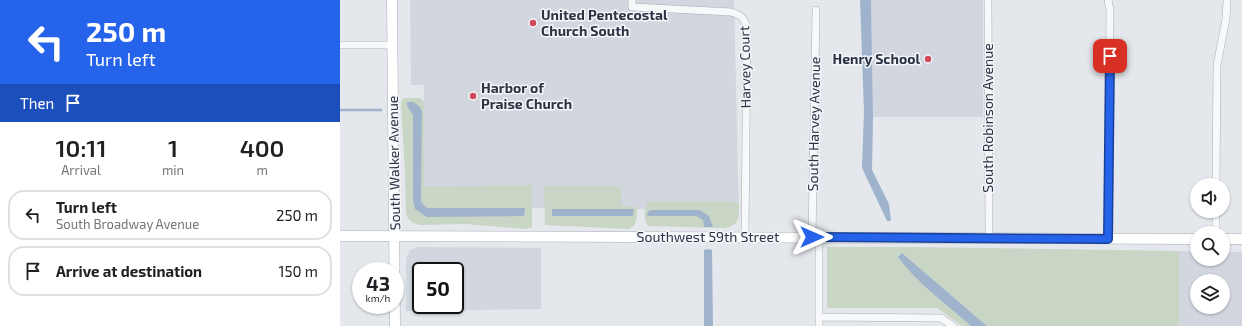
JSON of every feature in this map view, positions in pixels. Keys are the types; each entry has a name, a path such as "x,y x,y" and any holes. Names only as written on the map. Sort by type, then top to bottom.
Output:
{"main road":[{"name":"South Walker Avenue","path":"392,0 396,236 395,326"},
{"name":"Southwest 59th Street","path":"340,236 526,238 989,237 1190,239"},
{"path":"1230,239 1242,239"}],"street":[{"name":"Harvey Court","path":"632,0 632,7 731,12 741,16 745,20 747,28 746,237"},
{"name":"South Robinson Avenue","path":"988,0 989,237"},
{"path":"1108,0 1110,10 1108,239"},
{"path":"1216,178 1217,65 1225,25 1227,0"},
{"name":"South Harvey Avenue","path":"816,10 815,237 819,317 818,326"},
{"path":"340,45 392,45"},
{"path":"819,317 941,318 952,326"}],"shaded area":[{"path":"410,0 734,0 739,213 700,210 525,208 421,202 424,85 411,85"},
{"name":"Henry School","path":"871,0 983,0 983,117 873,117"},
{"path":"418,247 541,248 541,309 464,310 464,262 412,262 412,311 406,311 406,258 410,250"},
{"path":"1179,251 1190,252 1190,266 1230,266 1230,252 1242,252 1242,326 1179,326"}],"green space":[{"path":"405,98 420,98 424,102 424,185 426,187 530,185 532,186 532,227 526,229 465,224 420,225 410,220 406,214 401,104 402,100"},
{"path":"544,186 617,186 621,189 621,206 637,207 637,217 634,226 629,229 545,225"},
{"path":"649,201 733,202 739,203 739,215 735,224 727,228 648,226 645,220 645,214"},
{"path":"827,247 1179,251 1179,326 987,326 902,253 971,326 962,326 937,308 827,308"}],"water":[{"path":"860,0 871,0 873,117 872,170 889,204 891,221 887,221 862,168 864,111"},
{"path":"407,102 413,102 419,106 422,111 421,202 427,208 525,208 524,216 427,217 415,209 413,199 413,115 407,106"},
{"path":"552,209 634,209 633,216 552,216"},
{"path":"650,210 700,210 709,216 713,227 704,227 703,220 696,216 647,216"},
{"path":"704,250 712,250 713,326 704,326"},
{"path":"902,253 987,326 971,326 914,276 898,257"}],"waterway":[{"path":"340,110 381,110"}],"place":[{"name":"United Pentecostal Church South","path":"533,23"},
{"name":"Henry School","path":"928,59"},
{"name":"Harbor of Praise Church","path":"473,96"}],"route":[{"path":"812,237 1108,239 1110,56"}]}
